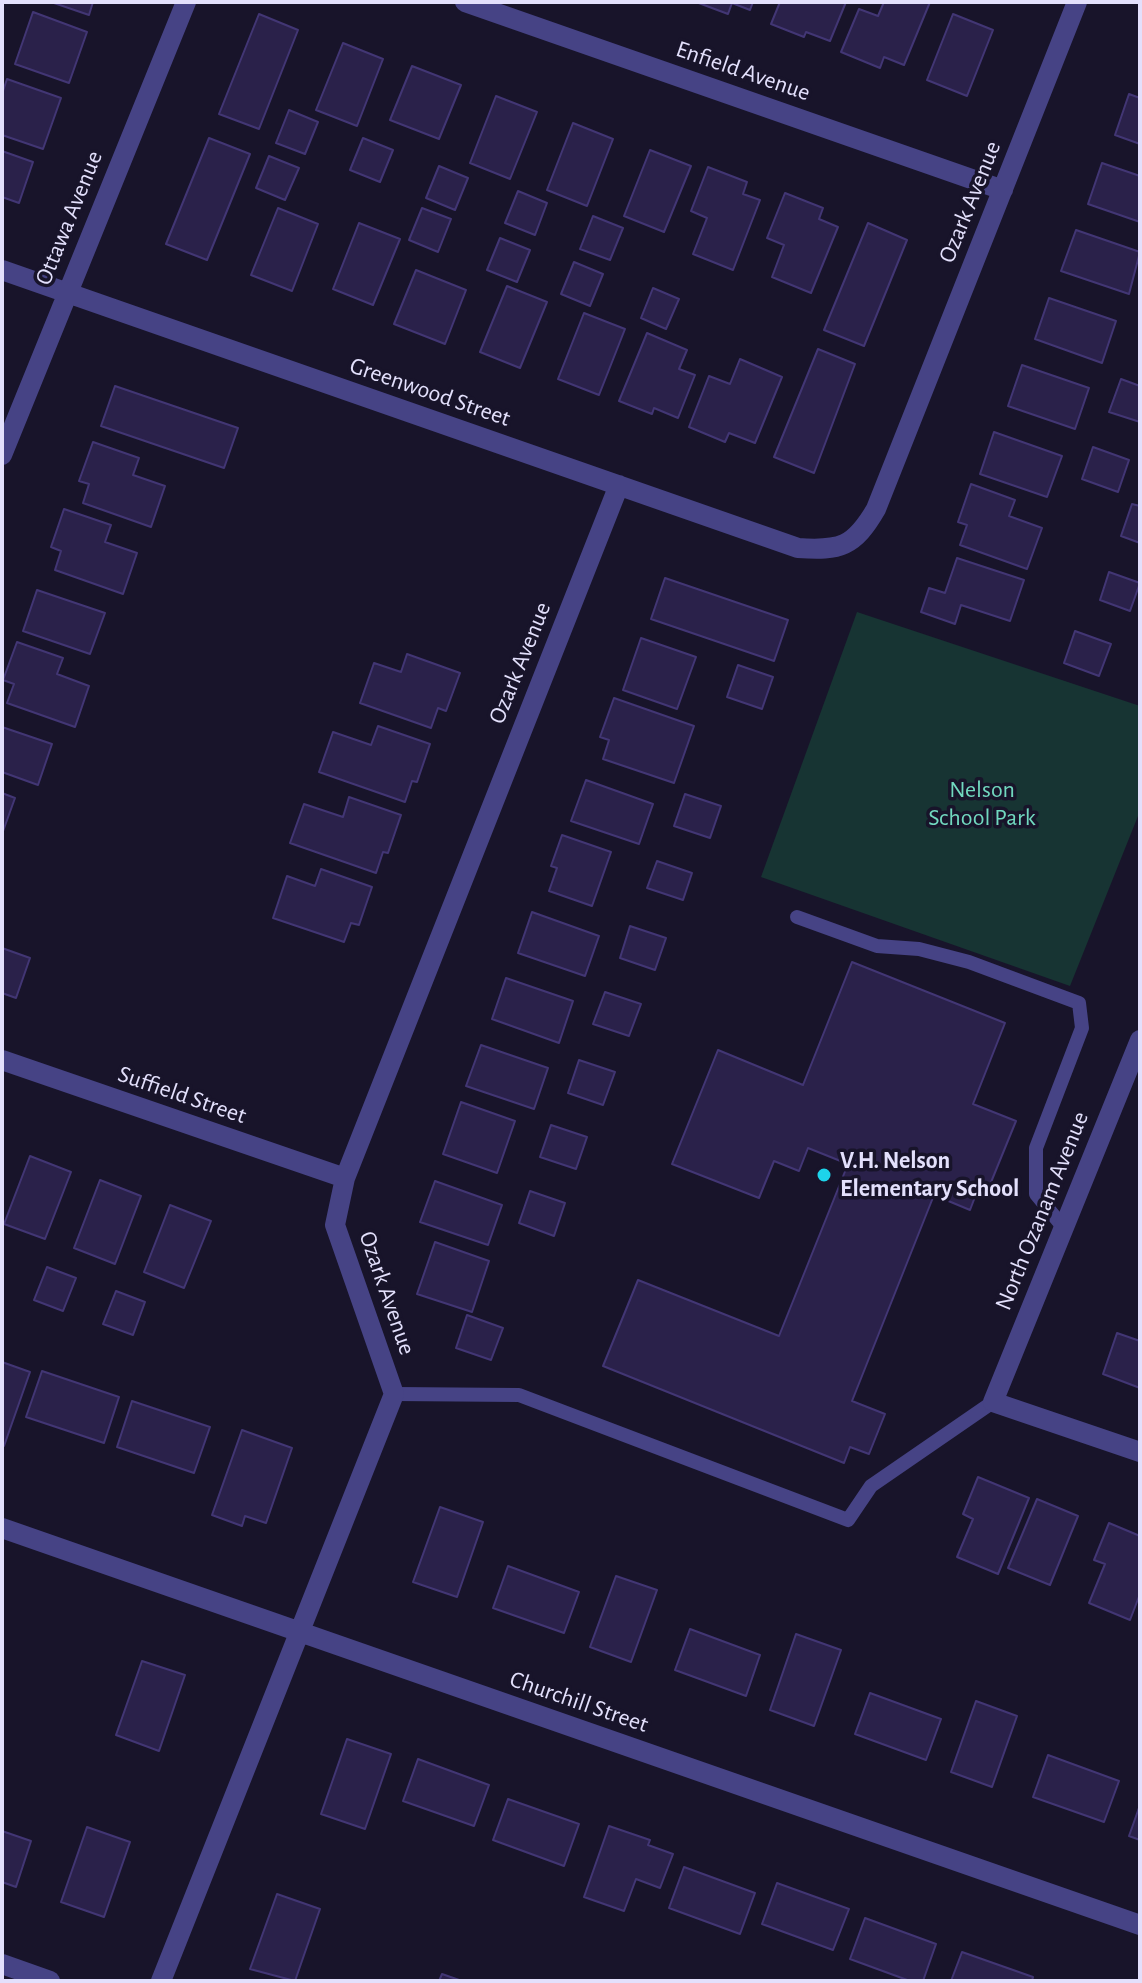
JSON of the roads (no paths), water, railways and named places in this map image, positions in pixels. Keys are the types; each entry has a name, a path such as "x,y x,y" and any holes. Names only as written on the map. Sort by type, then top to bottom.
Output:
{"street":[{"name":"Ottawa Avenue","path":"2,455 186,2"},
{"name":"Enfield Avenue","path":"465,2 1003,190"},
{"name":"Ozark Avenue","path":"844,546 863,530 876,509 1077,2"},
{"name":"Greenwood Street","path":"2,270 798,548 827,550 844,546"},
{"name":"Ozark Avenue","path":"161,1981 394,1394 335,1225 345,1178 619,485"},
{"name":"North Ozanam Avenue","path":"993,1402 1140,1040"},
{"name":"Suffield Street","path":"2,1060 345,1178"},
{"path":"993,1402 1140,1452"},
{"name":"Churchill Street","path":"2,1528 1140,1925"},
{"path":"2,1964 50,1981"}],"lane":[{"path":"797,917 877,946 919,949 969,962 1079,1003 1082,1028 1036,1148 1036,1194 1064,1228"},
{"path":"394,1394 519,1395 848,1520 871,1486 993,1402"}],"place":[{"name":"V.H. Nelson Elementary School","path":"824,1175"}],"park label":[{"name":"Nelson School Park","path":"982,804"}]}
